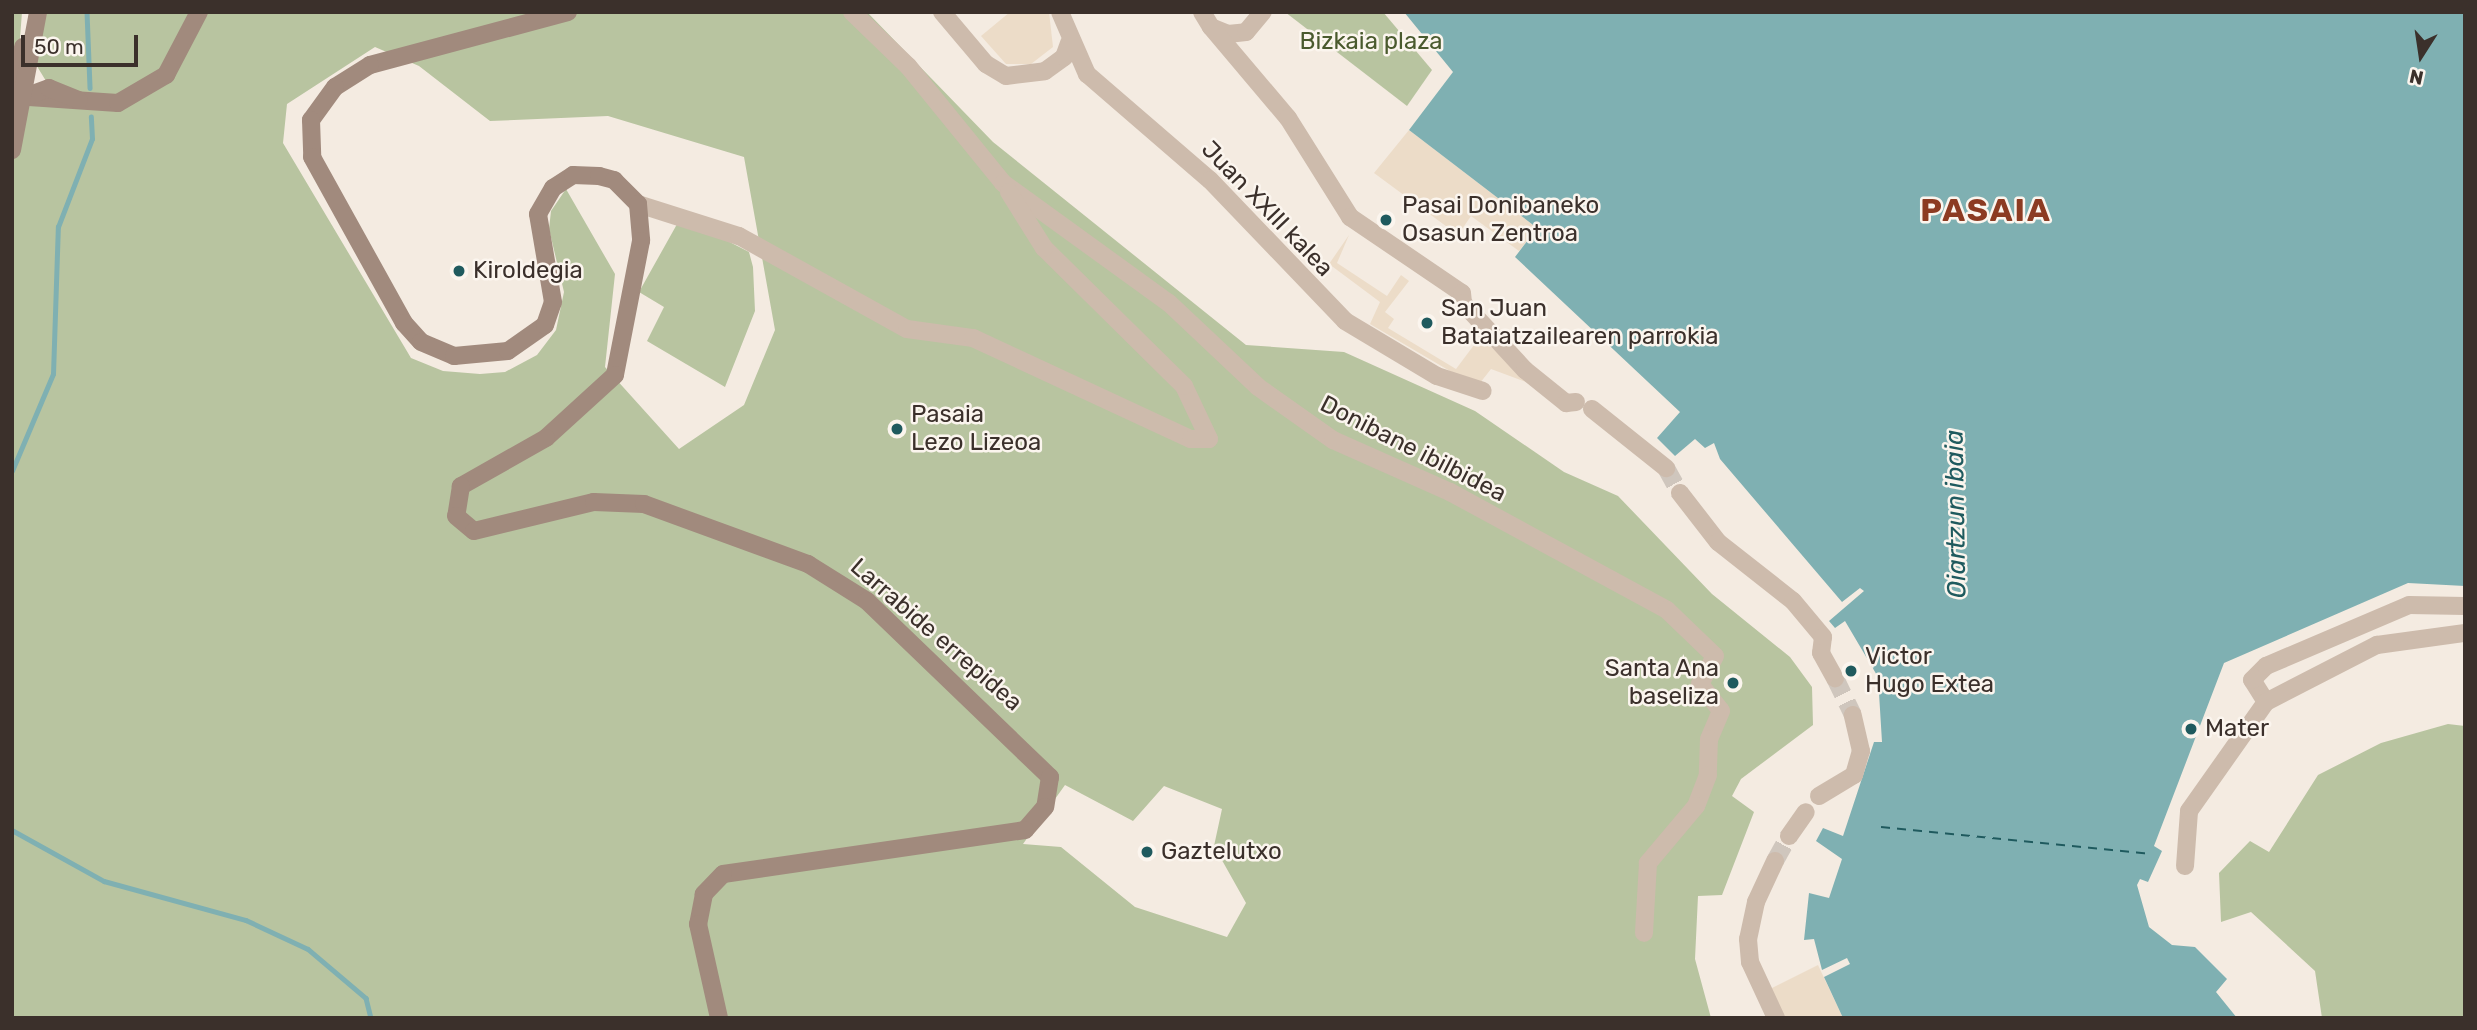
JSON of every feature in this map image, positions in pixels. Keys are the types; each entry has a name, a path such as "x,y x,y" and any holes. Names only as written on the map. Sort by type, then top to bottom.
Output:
{"street":[{"path":"12,150 28,45 28,12"},
{"path":"38,12 28,45 40,72 59,97"},
{"path":"19,114 42,88 59,97 89,104 132,99 156,84 175,64 199,12"},
{"path":"568,12 350,75 311,120 313,157 404,323 421,342 454,356 508,351 545,325 551,284 538,214 553,188 573,175 599,176 614,180 638,204 739,236 907,329 973,338 1191,439 1209,439 1184,386 1044,248 1003,183"},
{"name":"Donibane ibilbidea","path":"852,12 908,66 1003,183 1138,278 1258,387 1333,440 1450,492 1657,605 1715,656 1700,684 1721,711 1709,739 1708,775 1696,806 1648,863 1644,933"},
{"path":"942,12 986,64 1006,76 1045,71 1065,57 1069,43"},
{"name":"Juan XXIII kalea","path":"1060,12 1069,43 1103,92 1210,180 1345,321 1437,376 1483,391"},
{"path":"1206,20 1237,34 1254,26 1263,12"},
{"path":"1206,20 1288,118 1340,207 1462,293 1463,303 1525,370 1566,403 1584,406 1666,468"},
{"path":"19,114 59,97"},
{"name":"Larrabide errepidea","path":"638,204 641,241 615,375 546,438 461,486 453,505 462,525 491,529 568,507 635,503 798,560 867,601 1050,777 1045,807 1025,830 723,874 704,894 698,924 719,1018"},
{"path":"1680,493 1726,549 1793,601 1823,637 1821,653 1835,678"},
{"path":"2266,702 2252,680 2266,666 2409,604 2465,606"},
{"path":"2185,866 2189,811 2266,702 2377,645 2465,633"},
{"path":"1819,796 1854,775 1861,751 1853,715"},
{"path":"1789,836 1806,812"},
{"path":"1775,861 1756,902 1748,939 1750,962 1776,1018"}],"green space":[{"path":"12,12 22,12 15,104 46,81 35,63 38,12 867,12 993,142 1246,345 1344,352 1475,411 1564,472 1618,496 1712,594 1790,657 1812,687 1813,725 1741,779 1732,796 1754,812 1722,895 1698,896 1695,959 1711,1018 12,1018","holes":["375,47 419,66 490,121 608,116 744,157 775,330 744,405 679,449 605,367 615,274 566,189 551,211 549,229 564,292 556,330 537,355 505,372 480,374 443,371 411,358 283,143 287,104","1065,785 1133,821 1164,786 1222,809 1214,846 1246,903 1227,937 1135,907 1061,847 1023,844"]},
{"name":"Bizkaia plaza","path":"1285,12 1383,12 1432,70 1407,106"},
{"path":"681,217 749,252 753,267 755,311 725,387 647,341 664,307 639,292"},
{"path":"2448,724 2465,726 2465,1018 2322,1018 2315,971 2251,912 2221,922 2219,873 2250,841 2269,852 2318,775 2381,743"}],"shaded area":[{"path":"1010,12 1049,12 1053,47 1031,64 1006,64 981,36"},
{"path":"1409,130 1537,228 1519,251 1471,216 1458,235 1374,173"},
{"path":"1349,235 1337,263 1387,296 1401,275 1409,281 1385,312 1394,319 1388,328 1456,369 1480,337 1534,385 1491,369 1480,383 1455,374 1370,324 1380,302 1329,264"},
{"path":"1818,965 1843,1018 1776,1018 1766,991"}],"water":[{"name":"Oiartzun ibaia","path":"1404,12 2465,12 2465,586 2408,583 2224,663 2154,846 2162,851 2148,882 2140,879 2137,885 2149,927 2172,945 2195,947 2227,979 2216,992 2237,1018 1843,1018 1824,977 1850,964 1847,958 1822,970 1814,939 1804,940 1809,893 1829,898 1842,859 1816,841 1823,828 1843,836 1874,742 1882,742 1878,677 1845,621 1835,628 1829,621 1864,591 1860,588 1842,602 1720,459 1714,443 1705,448 1695,439 1675,456 1657,438 1680,412 1515,257 1537,228 1409,130 1453,72"}],"waterway":[{"path":"87,12 90,88"},
{"path":"12,471 53,374 58,227 92,139 91,117"},
{"path":"12,830 104,881 246,920 308,949 366,998 371,1018"}],"ferry route":[{"path":"1881,827 2152,854"}],"tunnel":[{"path":"1666,468 1680,493"},
{"path":"1835,678 1853,715"},
{"path":"1775,861 1789,836"}],"place":[{"name":"Pasai Donibaneko Osasun Zentroa","path":"1386,220"},
{"name":"Kiroldegia","path":"459,271"},
{"name":"San Juan Bataiatzailearen parrokia","path":"1427,323"},
{"name":"Pasaia Lezo Lizeoa","path":"897,429"},
{"name":"Victor Hugo Extea","path":"1851,671"},
{"name":"Santa Ana baseliza","path":"1733,683"},
{"name":"Mater","path":"2191,729"},
{"name":"Gaztelutxo","path":"1147,852"}],"district":[{"name":"PASAIA","path":"1986,210"}]}
